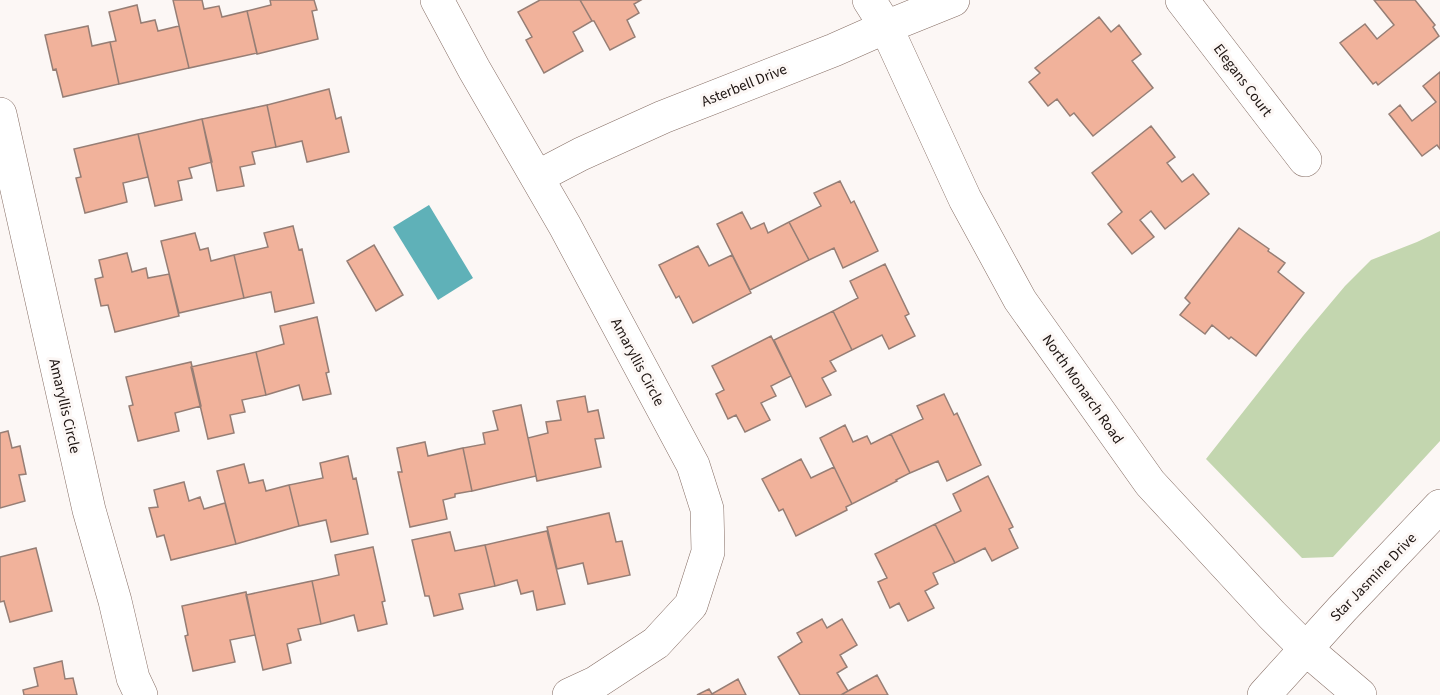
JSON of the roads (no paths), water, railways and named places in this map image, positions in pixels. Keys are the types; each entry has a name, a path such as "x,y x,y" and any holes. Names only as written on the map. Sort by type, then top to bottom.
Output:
{"street":[{"name":"Amaryllis Circle","path":"436,0 537,177 693,465 707,509 708,552 690,605 656,643 595,683 569,695"},
{"name":"Asterbell Drive","path":"537,177 580,154 663,117 834,50 881,9 953,0"},
{"name":"Elegans Court","path":"1182,0 1305,160"},
{"name":"North Monarch Road","path":"881,9 966,199 1020,300 1150,483 1272,615 1306,649 1360,695"},
{"name":"Amaryllis Circle","path":"0,114 89,510 115,601 133,678 141,695"},
{"name":"Star Jasmine Drive","path":"1264,695 1342,609 1440,507"}],"water":[{"path":"429,205 473,278 438,300 393,227"}]}
